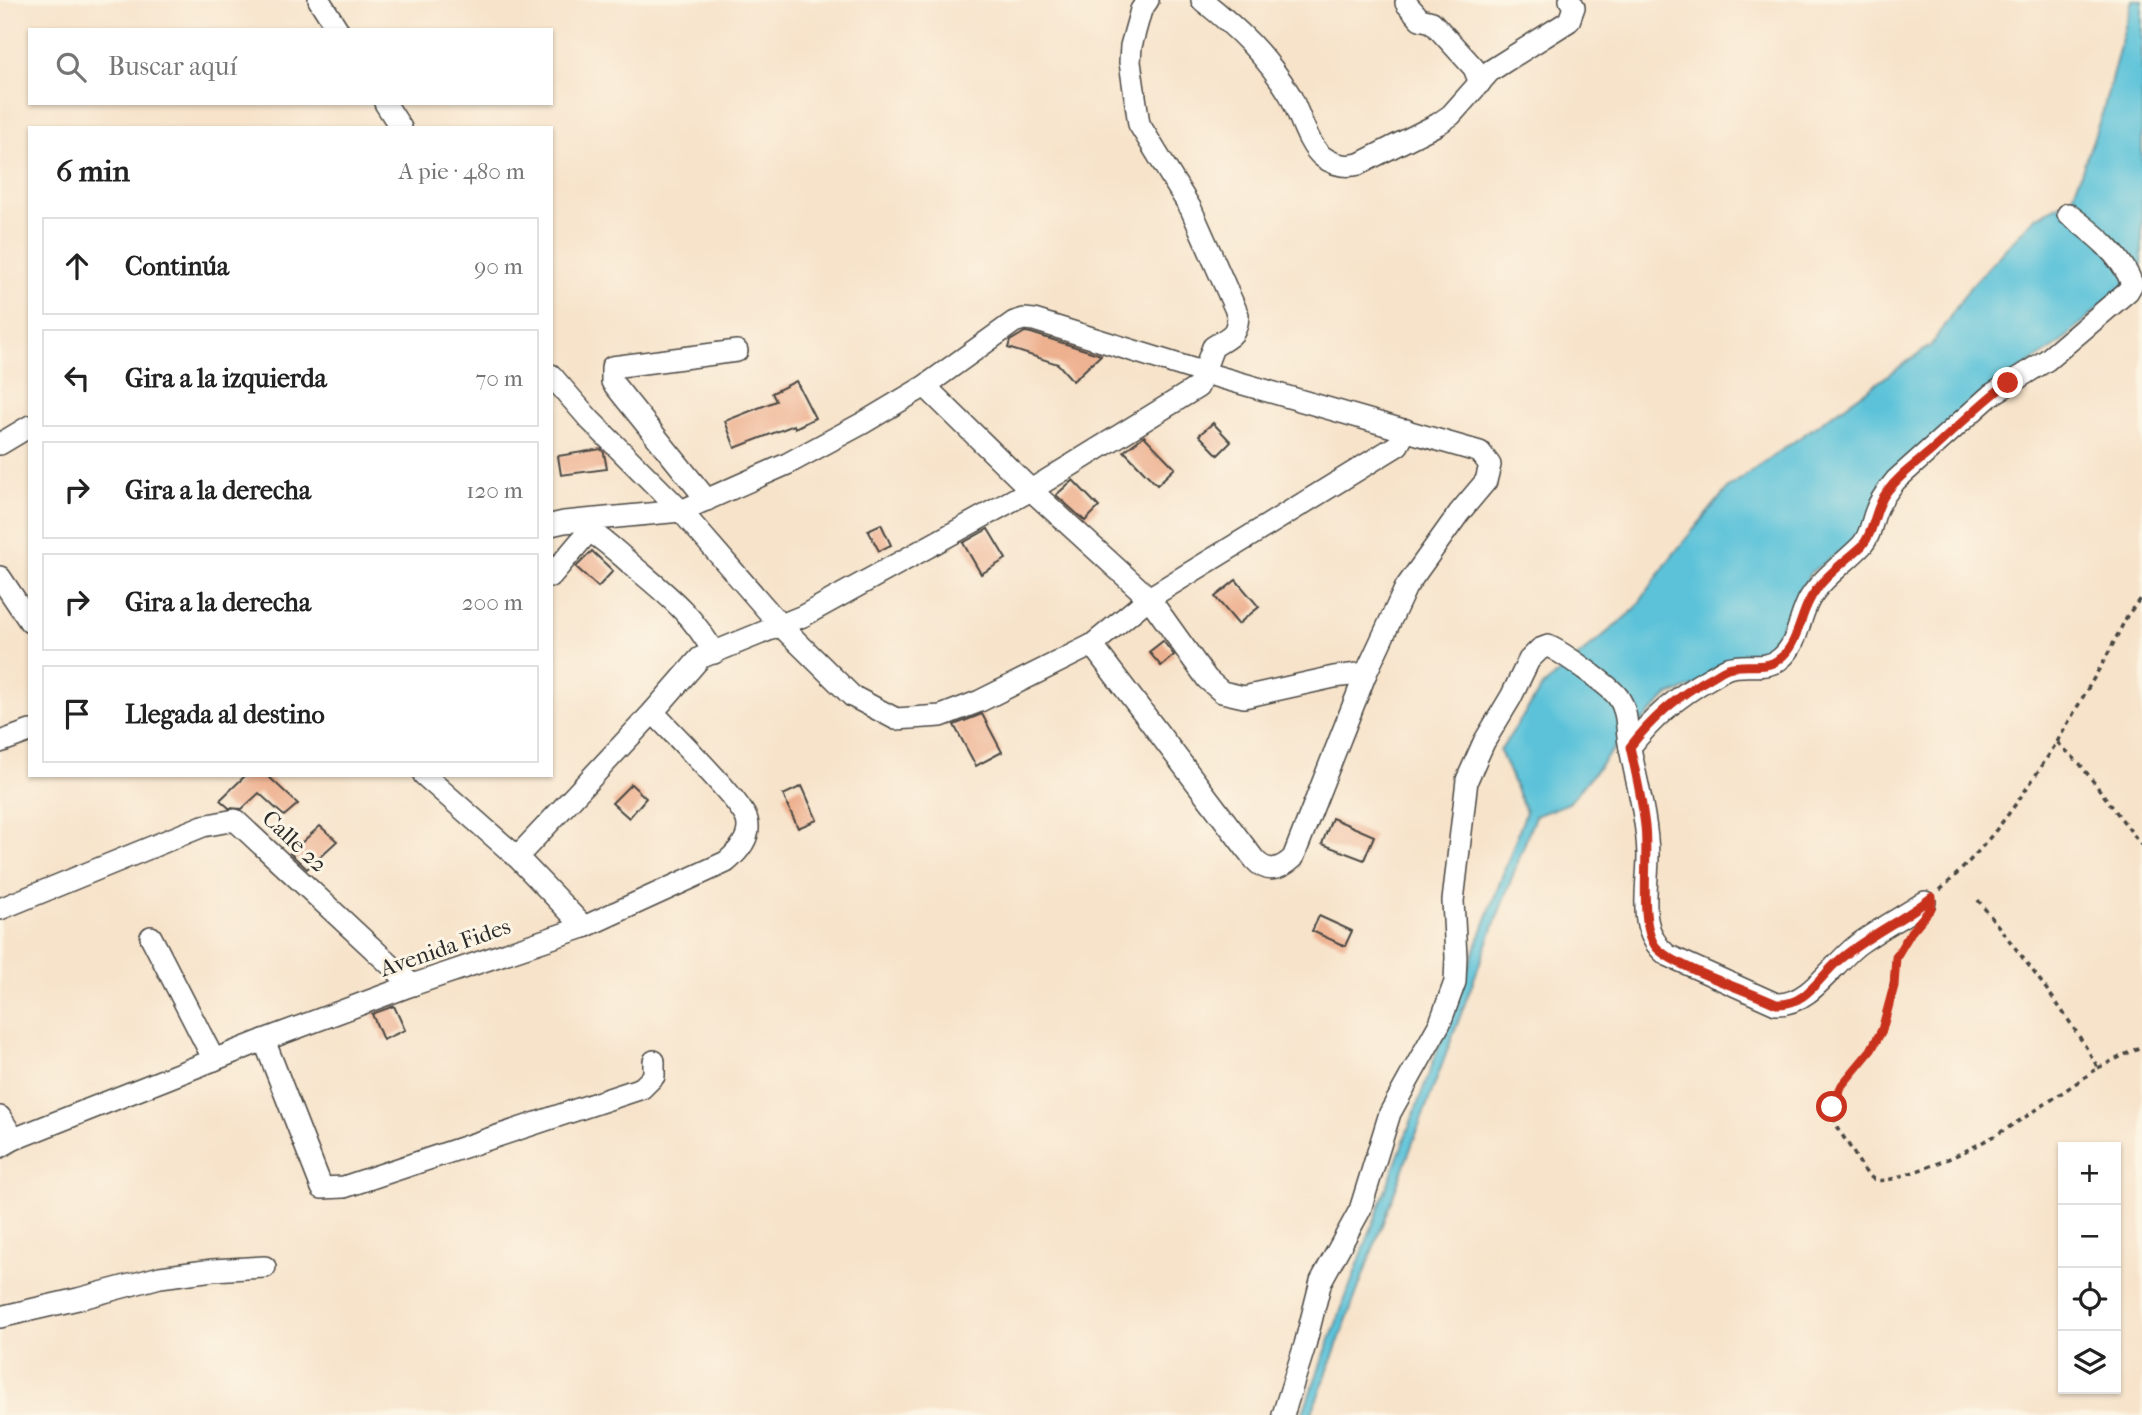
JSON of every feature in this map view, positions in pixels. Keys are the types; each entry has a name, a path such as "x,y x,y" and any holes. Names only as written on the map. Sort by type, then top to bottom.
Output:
{"street":[{"path":"319,0 337,28"},
{"path":"517,857 700,658 803,616 1031,490 1198,387 1213,347 1231,337 1237,327 1238,315 1191,209 1139,124 1130,62 1131,46 1141,10 1148,0"},
{"path":"1202,0 1245,35 1267,59 1291,96 1322,157 1349,166 1359,164 1429,130 1451,115 1490,71 1569,21 1574,7 1570,0"},
{"path":"1406,3 1420,19 1432,22 1474,68 1480,83"},
{"path":"386,105 400,126"},
{"path":"1630,747 1650,722 1689,690 1728,668 1771,665 1781,658 1790,648 1803,611 1817,587 1862,545 1871,533 1876,511 1896,480 1991,395 2047,360 2128,290 2132,284 2128,273 2095,235 2068,214"},
{"path":"553,525 591,525 681,511 707,500 787,464 925,386 1014,322 1024,319 1480,452 1490,465 1486,481 1459,513 1406,587 1366,673 1293,858 1282,867 1271,869 1254,859 1092,645"},
{"path":"707,500 612,382 612,367 737,351"},
{"path":"553,378 590,420 681,511 781,626 852,696 896,719 941,716 980,701 1092,645 1149,598 1398,445 1406,430"},
{"path":"925,386 1031,490 1149,598 1207,679 1222,692 1244,696 1366,673"},
{"path":"0,444 28,427"},
{"path":"553,573 591,525"},
{"path":"591,525 681,606 701,629 714,653"},
{"path":"0,577 28,619"},
{"path":"1283,1415 1321,1281 1360,1210 1390,1113 1440,1023 1455,982 1453,901 1467,780 1484,741 1511,697 1529,660 1540,649 1548,646 1567,655 1617,695 1626,712 1648,852 1645,918 1656,947 1688,967 1776,1004 1787,1005 1814,988 1834,964 1859,943 1925,902"},
{"name":"Avenida Fides","path":"7,1143 264,1040 412,985 584,927 726,862 745,839 747,819 653,712"},
{"path":"0,742 28,731"},
{"path":"426,777 517,857 584,927"},
{"name":"Calle 22","path":"0,909 203,826 234,820 412,985"},
{"path":"151,937 214,1060"},
{"path":"264,1040 322,1188 332,1189 642,1088 654,1076 654,1061"},
{"path":"0,1117 7,1143"},
{"path":"0,1317 160,1277 213,1269 265,1267"}],"path":[{"path":"1925,902 1962,869 1994,835 2016,806 2057,742 2127,616 2142,596"},
{"path":"2057,742 2081,764 2142,846"},
{"path":"1978,900 2050,992 2077,1030 2098,1068"},
{"path":"1911,932 1896,957 1894,986 1882,1030 1871,1050 1842,1085 1832,1107 1834,1119 1865,1171 1873,1179 1885,1181 1951,1158 2019,1122 2098,1068 2142,1046"}],"water":[{"path":"2132,0 2142,0 2142,264 2127,282 2058,345 1976,398 1860,537 1810,573 1793,607 1788,639 1771,658 1669,695 1616,746 1569,803 1535,816 1311,1415 1302,1415 1526,812 1500,751 1542,687 1635,609 1671,557 1728,488 1931,345 1970,287 2035,217 2072,199 2103,111"}],"building":[{"path":"1025,332 1101,355 1073,381 1058,364 1008,348 1010,341"},
{"path":"796,381 815,418 795,428 794,425 735,448 725,421 776,401 772,393"},
{"path":"1213,423 1231,442 1218,455 1199,435"},
{"path":"1144,436 1175,468 1157,485 1124,451"},
{"path":"601,449 607,469 561,475 558,456"},
{"path":"1073,480 1099,507 1085,521 1056,495"},
{"path":"881,524 891,545 879,551 868,530"},
{"path":"988,529 1006,559 981,574 963,543"},
{"path":"592,551 613,571 598,587 576,567"},
{"path":"1236,580 1259,607 1238,624 1215,597"},
{"path":"1163,641 1174,655 1161,666 1149,652"},
{"path":"982,714 1002,752 976,766 954,725"},
{"path":"244,777 269,777 298,804 284,816 259,793 242,809 229,808 220,800"},
{"path":"631,784 646,798 629,818 612,803"},
{"path":"802,786 817,820 798,828 783,795"},
{"path":"1332,818 1374,836 1364,860 1322,844"},
{"path":"320,826 337,841 307,869 290,853"},
{"path":"1319,916 1352,931 1345,946 1312,931"},
{"path":"394,1006 405,1030 383,1040 372,1014"}],"route":[{"path":"1832,1107 1842,1085 1871,1050 1882,1030 1894,986 1896,957 1901,946 1931,908 1932,897 1859,943 1834,964 1814,988 1787,1005 1776,1004 1688,967 1656,947 1645,918 1648,852 1630,747 1650,722 1689,690 1728,668 1771,665 1781,658 1790,648 1803,611 1817,587 1862,545 1871,533 1876,511 1896,480 2008,383"}]}
